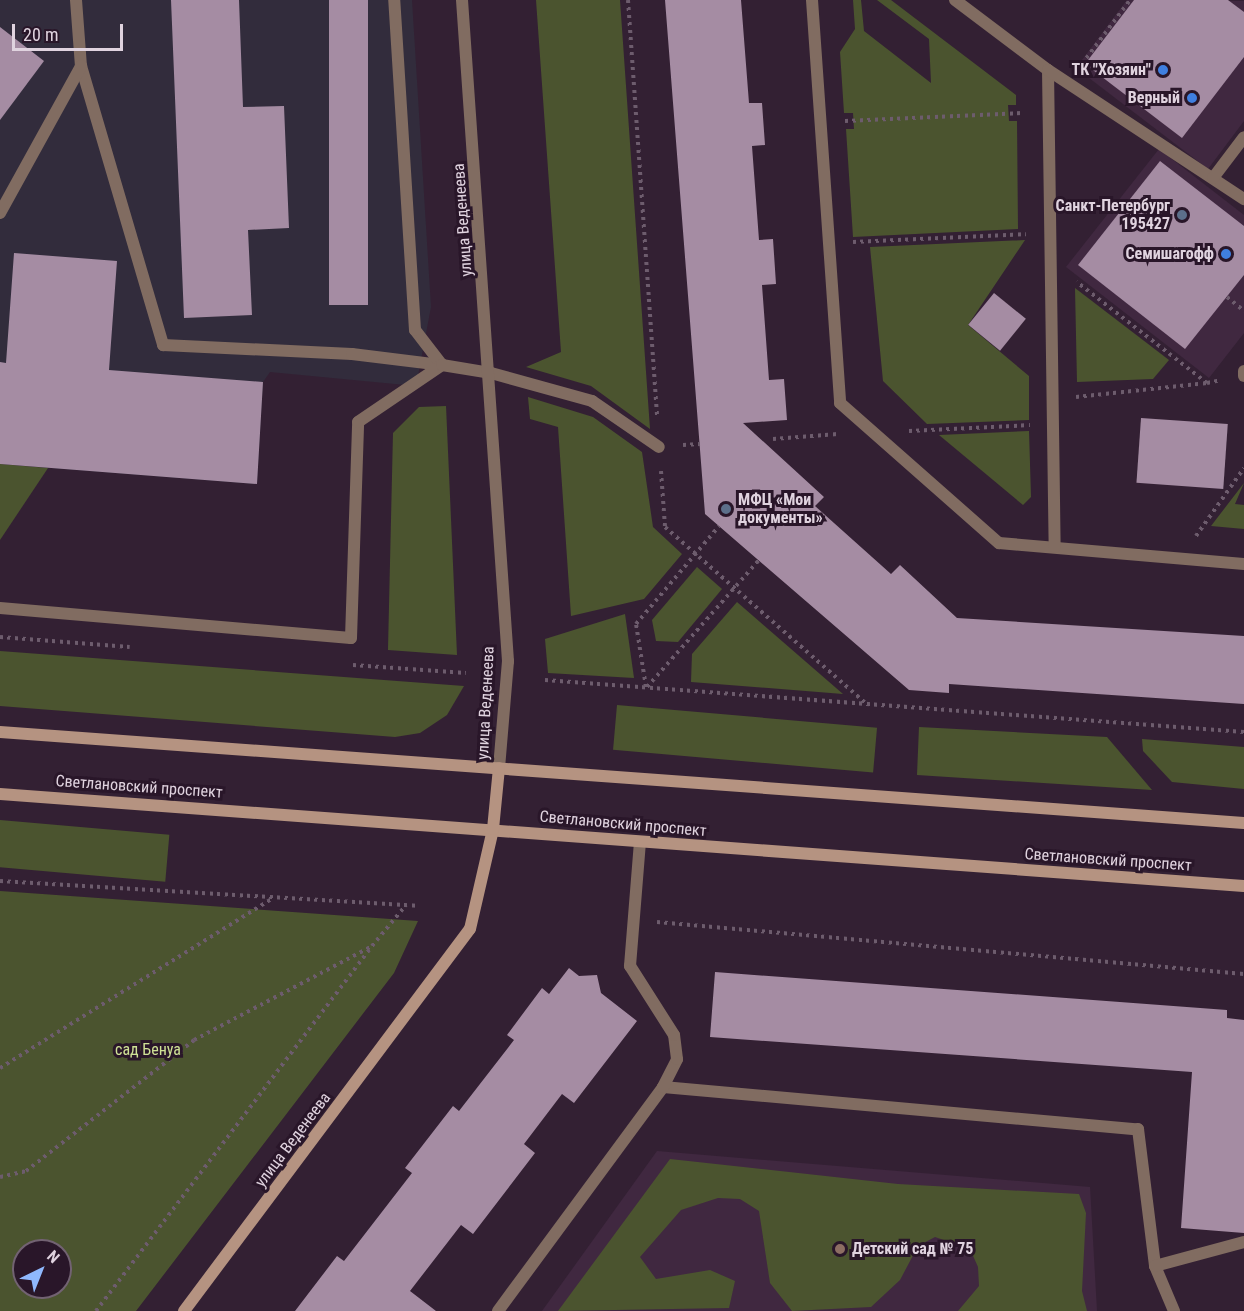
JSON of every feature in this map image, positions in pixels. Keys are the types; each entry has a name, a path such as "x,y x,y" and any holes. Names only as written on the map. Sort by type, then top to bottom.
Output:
{"main road":[{"path":"0,732 1244,824"},
{"name":"улица Веденеева","path":"184,1311 470,929 494,829 499,768"},
{"name":"Светлановский проспект","path":"0,794 1244,886"}],"street":[{"path":"76,0 81,66 163,345 352,354 491,372 592,401 659,447"},
{"path":"394,0 415,330 442,365"},
{"name":"улица Веденеева","path":"462,0 491,372 508,661 499,768"},
{"path":"812,0 840,403 999,543 1244,564"},
{"path":"955,0 1048,70 1244,199"},
{"path":"0,213 81,66"},
{"path":"1048,70 1055,547"},
{"path":"1213,178 1244,137"},
{"path":"0,608 351,638 358,422 442,365"},
{"path":"1244,371 1244,376"},
{"path":"498,1311 663,1087 677,1059 674,1035 630,966 640,842"},
{"path":"663,1087 1138,1129 1155,1266 1174,1311"},
{"path":"1155,1266 1244,1242"}],"path":[{"path":"628,0 665,527 865,703"},
{"path":"1068,83 1130,0"},
{"path":"820,122 1048,112"},
{"path":"828,243 1050,233"},
{"path":"1051,261 1207,383 1053,399"},
{"path":"1227,297 1244,311"},
{"path":"773,439 1053,424"},
{"path":"1179,558 1242,477 1244,468"},
{"path":"646,687 636,624 719,526"},
{"path":"646,687 759,560"},
{"path":"545,680 1244,732"},
{"path":"0,881 417,906"},
{"path":"0,1068 274,899"},
{"path":"96,1311 372,946 406,905"},
{"path":"633,920 1244,974"},
{"path":"0,1177 26,1171 194,1040 372,946"}],"shaded area":[{"path":"0,0 412,0 431,307 416,386 270,372 263,382 257,484 0,464"},
{"name":"ТК \"Хозяин\"","path":"1127,0 1244,1 1244,121 1208,169 1076,68"},
{"path":"1159,149 1244,215 1244,333 1209,378 1066,267"},
{"name":"Детский сад № 75","path":"657,1151 1090,1187 1097,1311 542,1311"}],"green space":[{"path":"536,0 620,0 650,429 591,386 526,367 561,352"},
{"path":"853,0 861,0 864,31 931,83 929,39 877,0 891,0 1016,95 1016,105 1008,105 1009,121 1017,121 1018,229 853,237 846,129 854,129 853,113 844,113 840,52 855,29"},
{"path":"1025,240 968,325 1029,376 1029,420 927,424 883,381 870,247"},
{"path":"1075,288 1169,360 1153,379 1077,382"},
{"path":"528,397 593,417 642,452 653,527 682,554 644,599 571,616 558,427 530,419"},
{"path":"446,406 457,655 388,650 393,433 419,407"},
{"path":"1029,431 1031,497 1023,505 939,435"},
{"path":"0,464 48,468 0,540"},
{"path":"1244,483 1235,504 1244,505 1244,529 1211,526"},
{"path":"697,567 722,589 678,642 656,641 652,620"},
{"path":"737,602 843,694 691,682 692,654"},
{"path":"625,614 634,678 548,673 545,639"},
{"path":"0,651 464,686 447,715 420,733 395,737 0,706"},
{"path":"617,705 877,728 873,773 613,750"},
{"path":"919,727 1107,737 1152,790 917,775"},
{"path":"1142,739 1244,747 1244,789 1172,782 1143,751"},
{"path":"0,820 169,835 165,882 0,867"},
{"name":"сад Бенуа","path":"0,891 418,921 394,973 136,1311 0,1311"},
{"name":"Детский сад № 75","path":"670,1159 898,1184 1079,1194 1086,1213 1082,1291 1087,1311 958,1311 979,1286 978,1267 970,1249 935,1237 918,1246 900,1280 871,1307 792,1311 770,1283 759,1211 740,1199 718,1198 681,1210 640,1257 656,1279 710,1270 735,1281 729,1308 558,1311"}],"building":[{"path":"171,0 239,0 243,107 284,106 289,228 248,230 252,315 184,318"},
{"path":"329,0 368,0 368,305 329,305"},
{"path":"665,0 741,0 749,103 762,103 765,145 752,146 759,240 773,239 776,284 762,285 769,380 784,379 787,420 743,423 824,497 815,506 891,574 900,565 957,618 1244,636 1244,704 949,684 949,693 909,690 705,514"},
{"name":"ТК \"Хозяин\"","path":"1134,0 1228,0 1244,12 1244,57 1182,138 1085,64"},
{"path":"0,27 44,61 0,120"},
{"path":"1160,161 1244,226 1244,275 1185,349 1078,265"},
{"path":"14,253 117,261 109,370 263,382 257,484 0,464 0,362 6,363"},
{"path":"994,293 1026,319 1000,351 968,325"},
{"path":"1141,418 1228,424 1223,489 1136,483"},
{"path":"569,968 579,976 597,975 601,993 637,1021 574,1103 562,1094 524,1144 535,1153 473,1234 461,1225 410,1291 436,1311 295,1311 337,1256 344,1261 412,1173 405,1168 453,1106 459,1111 514,1040 507,1035 542,988 549,994"},
{"path":"715,972 1227,1010 1227,1018 1244,1020 1244,1233 1181,1228 1192,1072 710,1037"}],"place":[{"name":"ТК \"Хозяин\"","path":"1163,70"},
{"name":"Верный","path":"1192,98"},
{"name":"Санкт-Петербург 195427","path":"1182,215"},
{"name":"Семишагофф","path":"1226,254"},
{"name":"МФЦ «Мои документы»","path":"726,509"},
{"name":"Детский сад № 75","path":"840,1249"}]}
